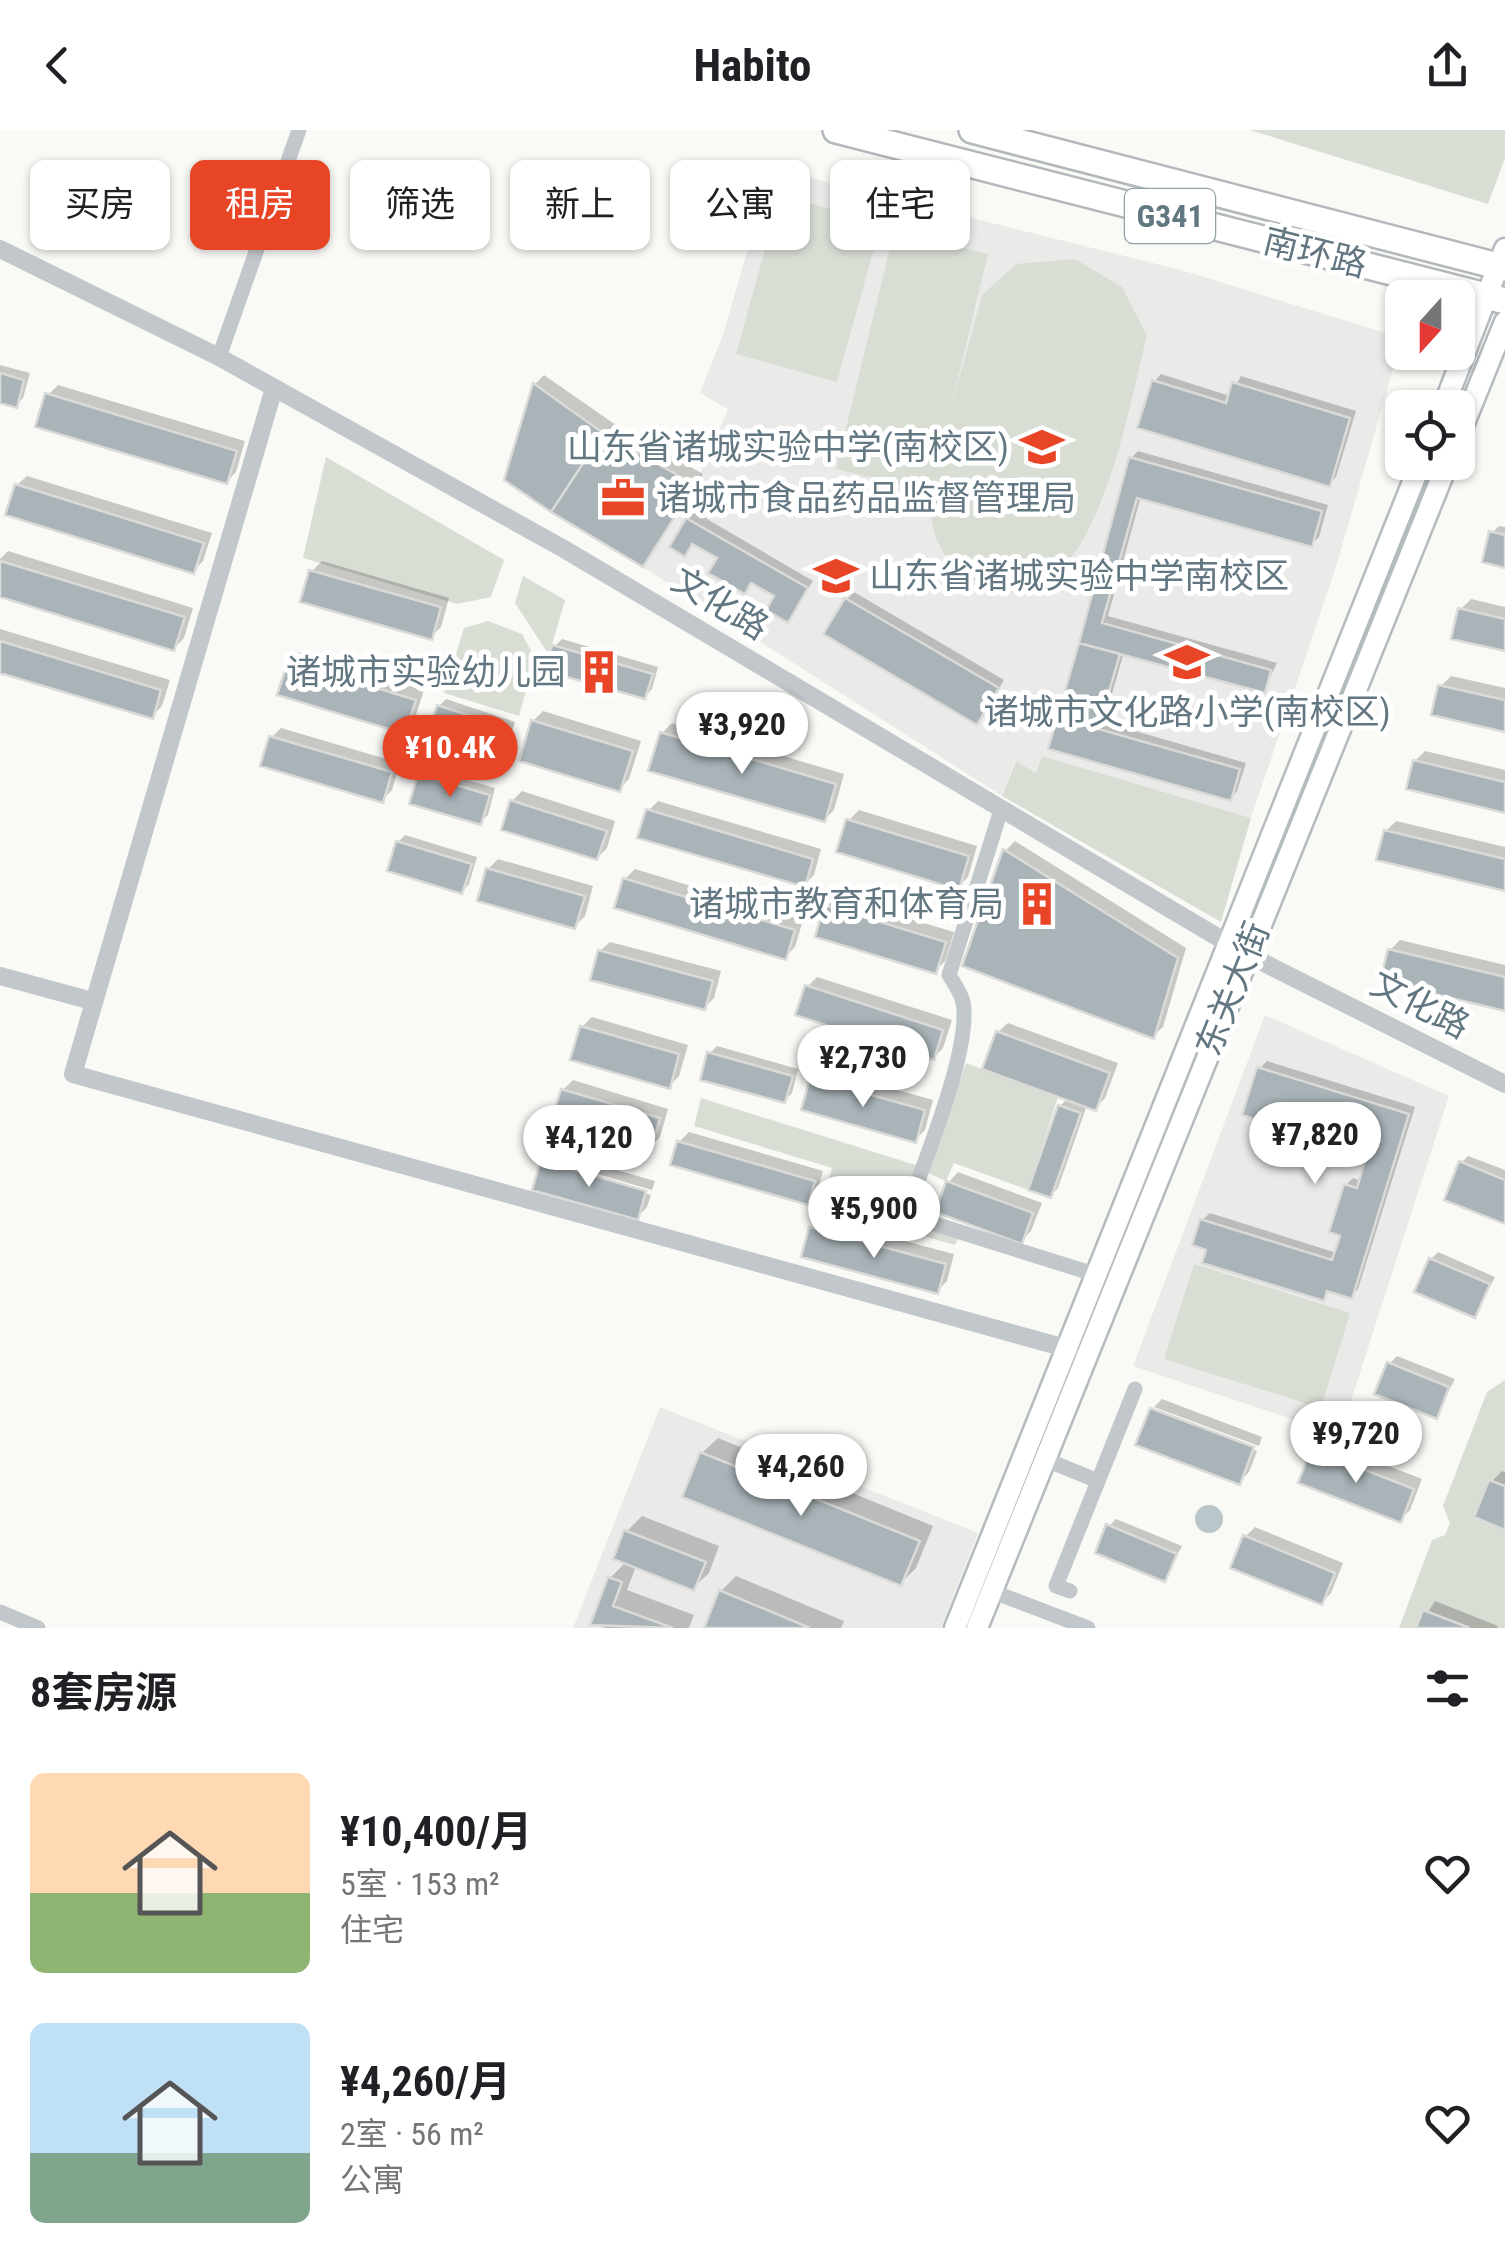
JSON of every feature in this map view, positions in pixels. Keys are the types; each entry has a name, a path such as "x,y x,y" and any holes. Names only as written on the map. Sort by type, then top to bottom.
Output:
{"highway":[{"name":"南环路","path":"836,130 1496,300"},
{"name":"南环路","path":"972,130 1503,261"}],"main road":[{"path":"1453,390 1496,300 1503,261"},
{"path":"1475,396 1505,322"},
{"name":"东关大街","path":"977,1628 1414,480"},
{"name":"东关大街","path":"955,1628 1096,1275 1440,480"}],"street":[{"path":"220,357 298,130"},
{"name":"文化路","path":"0,249 220,357 564,549 1238,948 1505,1084"},
{"path":"274,388 72,1074 1068,1349"},
{"path":"1001,810 948,975 963,999 964,1024 949,1086 906,1215 1096,1275"},
{"path":"0,976 92,1001"},
{"path":"1070,1591 1056,1586 1135,1389"},
{"path":"1044,1459 1098,1481"},
{"path":"991,1591 1088,1628"},
{"path":"0,1612 38,1628"}],"shaded area":[{"path":"1250,130 1505,130 1505,158 1488,204"},
{"name":"山东省诸城实验中学(南校区)","path":"810,178 830,183 830,250 970,250 970,218 1181,270 1385,333 1385,370 1393,370 1336,567 1251,818 1042,757 1037,773 1015,761 1002,796 643,567 695,485 728,409 700,393 724,332 748,250 810,250"},
{"path":"810,203 830,209 830,250 874,250 837,382 736,354 765,250 810,250"},
{"path":"889,250 970,250 988,254 950,412 982,295 1016,264 1075,259 1122,287 1147,336 1129,413 1098,510 1076,551 1049,581 1015,593 975,581 952,564 939,544 930,492 836,469"},
{"path":"326,457 504,560 491,597 457,604 303,558"},
{"path":"523,576 565,600 549,655 515,603"},
{"path":"488,621 522,634 535,658 519,716 444,693 464,628"},
{"path":"1042,756 1251,818 1221,922 1002,796 1016,761 1036,773"},
{"path":"1265,1015 1449,1096 1340,1435 1133,1366"},
{"path":"966,1063 1058,1097 1028,1190 954,1163 946,1181 928,1173"},
{"path":"701,1098 922,1167 906,1215 960,1233 955,1245 822,1207 832,1168 694,1126"},
{"path":"1194,1264 1350,1313 1321,1408 1164,1359"},
{"path":"1505,1380 1505,1628 1399,1628 1432,1540 1445,1535 1450,1523 1443,1506 1487,1392"},
{"path":"660,1407 978,1533 941,1628 573,1628"},
{"path":"1209,1505 1219,1509 1223,1519 1219,1529 1209,1533 1199,1529 1195,1519 1199,1509"}],"building":[{"path":"0,373 24,380 17,408 0,403"},
{"path":"1152,380 1226,403 1232,382 1350,418 1330,487 1137,428"},
{"path":"533,383 603,433 551,512 504,480"},
{"path":"45,393 237,451 227,484 35,427"},
{"name":"诸城市食品药品监督管理局","path":"603,433 695,485 643,567 551,512"},
{"path":"1129,457 1322,511 1312,547 1137,498 1102,623 1271,670 1265,693 1079,643"},
{"path":"15,484 204,543 194,574 5,515"},
{"path":"686,518 808,588 788,623 766,610 774,596 751,583 745,594 708,573 717,558 692,544 685,557 669,547"},
{"path":"1489,531 1505,535 1505,568 1482,562"},
{"path":"0,561 185,617 174,651 0,597"},
{"path":"309,570 441,607 432,640 300,602"},
{"path":"845,598 999,688 977,725 823,634"},
{"path":"1458,608 1505,619 1505,651 1451,639"},
{"path":"0,641 161,690 153,719 0,673"},
{"path":"1079,643 1120,654 1098,729 1240,769 1231,801 1048,749"},
{"name":"诸城市实验幼儿园","path":"552,645 653,674 645,699 545,671"},
{"path":"288,661 416,700 405,734 277,695"},
{"path":"1438,685 1505,700 1505,732 1431,715"},
{"path":"437,705 510,729 500,761 427,737"},
{"path":"531,720 633,751 620,792 519,761"},
{"path":"660,732 836,784 825,822 648,771"},
{"path":"269,736 392,772 383,803 260,766"},
{"path":"1413,760 1505,782 1505,813 1406,789"},
{"path":"418,774 490,795 481,825 409,804"},
{"path":"510,800 607,831 597,860 501,830"},
{"path":"646,809 813,859 805,887 637,838"},
{"path":"846,819 969,856 959,890 836,852"},
{"path":"1384,830 1505,859 1505,891 1376,860"},
{"path":"396,841 472,864 462,894 387,871"},
{"name":"诸城市教育和体育局","path":"1003,849 1178,958 1154,1039 962,966"},
{"path":"486,868 585,896 575,929 477,901"},
{"path":"623,878 795,930 786,960 614,908"},
{"path":"824,905 946,942 936,974 815,937"},
{"path":"1388,949 1505,977 1505,1011 1380,981"},
{"path":"598,950 713,981 705,1010 590,980"},
{"path":"805,985 943,1030 934,1060 795,1015"},
{"path":"580,1026 679,1054 670,1089 570,1060"},
{"path":"996,1031 1110,1073 1096,1111 982,1069"},
{"path":"707,1052 793,1076 785,1103 700,1080"},
{"path":"1257,1067 1409,1114 1352,1299 1327,1291 1324,1301 1202,1263 1206,1250 1192,1245 1200,1219 1332,1260 1340,1236 1329,1232 1344,1184 1357,1188 1367,1154 1242,1115"},
{"path":"810,1078 925,1110 916,1143 801,1110"},
{"path":"561,1089 660,1118 651,1149 552,1120"},
{"path":"1058,1105 1081,1113 1051,1198 1028,1190"},
{"path":"677,1141 815,1181 808,1205 670,1165"},
{"path":"541,1160 646,1191 638,1220 532,1190"},
{"path":"1459,1161 1505,1180 1505,1224 1444,1200"},
{"path":"946,1181 1033,1213 1022,1244 935,1212"},
{"path":"809,1227 946,1264 938,1294 801,1257"},
{"path":"1429,1258 1490,1284 1475,1318 1414,1292"},
{"path":"1387,1362 1449,1387 1437,1419 1374,1394"},
{"path":"1150,1408 1254,1447 1240,1485 1135,1445"},
{"path":"1311,1449 1414,1489 1401,1523 1298,1483"},
{"path":"700,1452 920,1541 901,1586 682,1497"},
{"path":"1489,1480 1505,1486 1505,1530 1474,1517"},
{"path":"1106,1524 1177,1554 1165,1582 1095,1553"},
{"path":"624,1530 706,1562 694,1591 613,1559"},
{"path":"1243,1535 1335,1573 1322,1605 1230,1568"},
{"path":"608,1577 622,1582 613,1606 673,1628 590,1625"},
{"path":"719,1590 810,1628 704,1628"},
{"path":"1423,1610 1470,1628 1416,1628"}],"place":[{"name":"山东省诸城实验中学(南校区)","path":"1042,447"},
{"name":"诸城市食品药品监督管理局","path":"623,498"},
{"name":"山东省诸城实验中学南校区","path":"836,576"},
{"name":"诸城市文化路小学(南校区)","path":"1187,662"},
{"name":"诸城市实验幼儿园","path":"599,672"},
{"name":"诸城市教育和体育局","path":"1037,904"}]}
